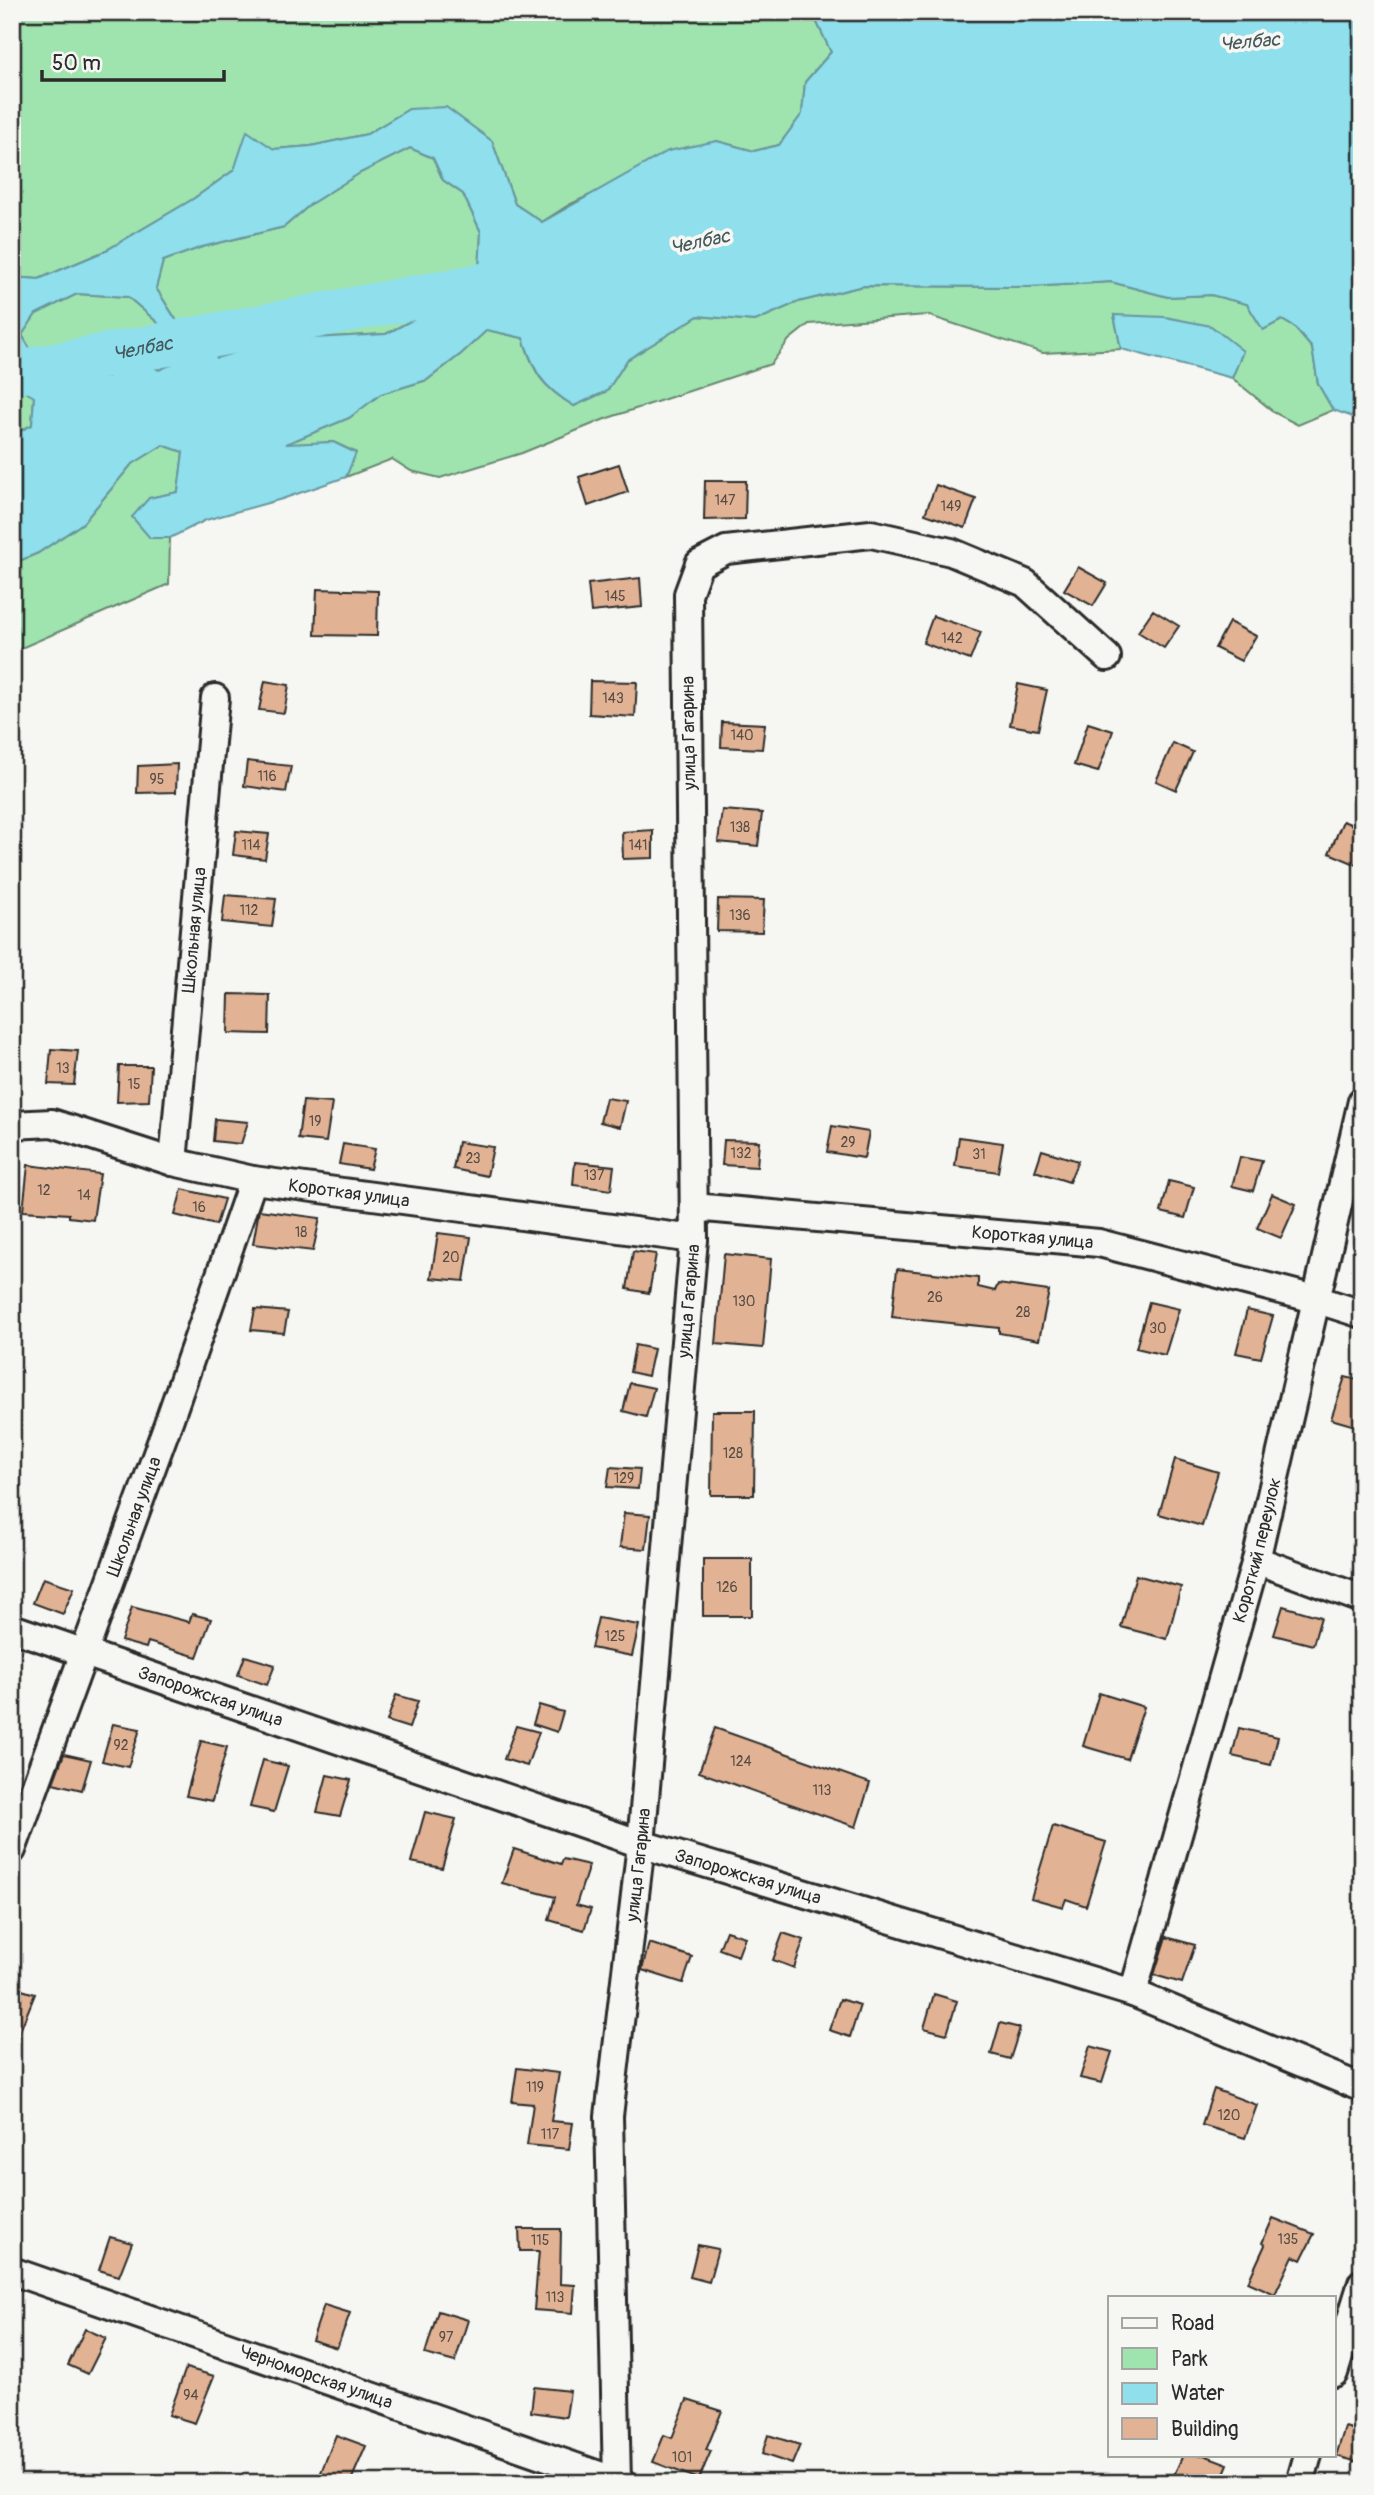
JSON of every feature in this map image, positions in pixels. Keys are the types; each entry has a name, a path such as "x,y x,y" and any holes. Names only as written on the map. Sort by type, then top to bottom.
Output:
{"street":[{"name":"улица Гагарина","path":"619,2482 609,2116 641,1843 694,1239 688,594 699,564 726,550 871,534 951,552 1025,583 1107,657"},
{"name":"Школьная улица","path":"173,1162 215,698"},
{"name":"Короткий переулок","path":"1133,1993 1256,1560 1362,1101"},
{"name":"Короткая улица","path":"12,1125 52,1123 173,1162 253,1180 694,1239"},
{"name":"Школьная улица","path":"12,1850 170,1418 253,1180"},
{"name":"Короткая улица","path":"694,1207 1099,1243 1315,1299 1362,1314"},
{"path":"1256,1560 1362,1599"},
{"name":"Запорожская улица","path":"12,1628 641,1843 1133,1993 1362,2088"},
{"name":"Черноморская улица","path":"12,2271 619,2482"},
{"path":"1336,2367 1362,2283"},
{"path":"1300,2483 1308,2456"}],"green space":[{"path":"12,12 812,12 831,52 805,82 802,114 779,145 754,151 717,141 607,187 569,205 542,222 515,204 492,141 409,109 367,134 311,146 274,149 234,170 193,199 105,251 39,279 12,277"},
{"path":"410,148 433,158 443,180 463,194 481,232 479,274 452,299 386,334 277,340 217,358 180,326 156,288 163,261 202,247 284,227 312,203 360,173"},
{"path":"1111,282 1168,297 1211,295 1247,304 1263,330 1282,320 1294,327 1312,348 1318,384 1333,410 1298,425 1275,413 1232,378 1243,351 1114,315 1121,349 1043,353 927,315 809,324 789,340 771,364 605,419 522,453 440,478 411,471 392,459 346,477 355,452 333,442 283,445 349,418 380,394 427,380 487,330 523,338 540,378 574,406 607,391 627,360 698,316 755,321 798,302 863,286 1029,287"},
{"path":"77,294 128,297 171,334 178,362 159,370 134,357 108,377 61,378 36,359 22,335 36,314"},
{"path":"12,384 34,396 32,425 12,435"},
{"path":"163,445 183,452 178,492 149,498 150,538 170,538 169,584 12,652 12,564 38,553 83,523 131,465"}],"water":[{"path":"812,12 1362,12 1362,420 1333,410 1318,384 1312,348 1294,327 1282,320 1263,330 1247,304 1211,295 1168,297 1111,282 1029,287 863,286 798,302 755,321 698,316 627,360 607,391 574,406 554,392 541,378 531,361 523,338 487,330 427,380 381,394 349,418 286,444 333,442 356,453 346,477 282,499 206,520 170,538 150,538 132,517 149,498 178,492 183,452 163,445 131,465 83,523 38,553 12,564 12,435 32,425 34,397 12,384 12,277 39,279 105,251 193,199 234,170 247,131 274,149 311,146 367,134 409,109 446,107 492,141 515,204 542,222 668,151 717,141 754,151 779,145 802,114 805,82 831,52","holes":["410,148 433,158 443,180 463,194 481,232 479,274 452,299 386,334 277,340 217,358 180,326 156,288 163,261 202,247 284,227 312,203 360,173","77,294 128,297 171,334 178,362 159,370 134,357 108,377 61,378 36,359 22,335 36,314"]},
{"path":"1114,315 1165,317 1211,326 1243,351 1232,378 1121,349"}],"building":[{"path":"619,464 628,492 588,506 579,477"},
{"path":"705,481 746,481 745,519 704,520"},
{"path":"936,485 976,499 965,528 925,514"},
{"path":"1078,567 1107,583 1093,606 1064,590"},
{"path":"640,578 642,607 591,612 588,584"},
{"path":"317,589 378,591 377,636 315,635"},
{"path":"1153,610 1179,626 1164,648 1138,632"},
{"path":"933,616 981,632 970,660 923,643"},
{"path":"1229,622 1256,636 1241,661 1215,648"},
{"path":"265,681 289,685 284,713 259,710"},
{"path":"590,681 637,682 635,717 589,714"},
{"path":"1018,684 1047,690 1038,730 1010,725"},
{"path":"722,722 765,724 762,749 721,747"},
{"path":"1088,723 1113,731 1098,772 1074,765"},
{"path":"1173,743 1193,752 1176,790 1156,781"},
{"path":"247,761 291,766 286,792 244,786"},
{"path":"177,764 176,792 137,793 138,766"},
{"path":"722,810 762,813 758,846 718,842"},
{"path":"1343,821 1362,829 1362,867 1329,853"},
{"path":"653,830 653,858 623,859 622,832"},
{"path":"236,831 269,834 265,859 233,855"},
{"path":"225,895 276,899 272,927 222,922"},
{"path":"718,899 764,900 762,932 717,931"},
{"path":"229,994 270,995 269,1034 228,1033"},
{"path":"51,1049 78,1051 74,1085 48,1084"},
{"path":"119,1066 151,1066 149,1101 117,1102"},
{"path":"606,1098 626,1101 620,1127 600,1122"},
{"path":"303,1101 332,1103 326,1142 298,1139"},
{"path":"215,1119 248,1122 241,1144 213,1141"},
{"path":"832,1126 869,1132 864,1158 827,1152"},
{"path":"959,1137 1003,1143 998,1172 955,1166"},
{"path":"724,1140 759,1141 757,1167 722,1165"},
{"path":"458,1142 493,1147 487,1176 453,1169"},
{"path":"343,1144 375,1149 370,1169 339,1164"},
{"path":"1042,1150 1078,1161 1069,1182 1035,1171"},
{"path":"1240,1157 1262,1161 1253,1191 1232,1186"},
{"path":"575,1162 614,1166 611,1190 573,1185"},
{"path":"28,1165 100,1174 93,1220 69,1217 69,1214 23,1211"},
{"path":"1169,1181 1194,1187 1185,1218 1161,1212"},
{"path":"182,1189 224,1199 216,1225 175,1215"},
{"path":"1272,1194 1296,1204 1281,1238 1257,1228"},
{"path":"259,1210 320,1218 313,1251 253,1244"},
{"path":"438,1233 471,1237 464,1281 431,1278"},
{"path":"633,1251 656,1254 649,1293 627,1289"},
{"path":"724,1254 771,1259 763,1348 716,1344"},
{"path":"897,1269 978,1278 978,1287 995,1291 998,1284 1049,1291 1039,1340 999,1333 999,1328 892,1317"},
{"path":"1149,1302 1179,1309 1165,1355 1136,1348"},
{"path":"255,1309 288,1312 284,1333 251,1330"},
{"path":"1247,1310 1273,1316 1261,1358 1236,1353"},
{"path":"635,1345 654,1349 648,1376 630,1372"},
{"path":"1345,1377 1362,1381 1362,1428 1331,1419"},
{"path":"630,1383 654,1388 646,1417 623,1411"},
{"path":"712,1411 755,1411 754,1495 711,1495"},
{"path":"1175,1459 1218,1472 1202,1526 1159,1514"},
{"path":"610,1467 640,1469 638,1489 607,1487"},
{"path":"624,1513 650,1515 646,1549 620,1547"},
{"path":"703,1559 752,1559 752,1616 703,1616"},
{"path":"1136,1575 1181,1587 1167,1639 1121,1627"},
{"path":"43,1578 74,1588 63,1614 33,1603"},
{"path":"1283,1606 1321,1617 1313,1645 1274,1635"},
{"path":"132,1607 189,1622 192,1614 211,1619 197,1657 148,1642 146,1648 121,1641"},
{"path":"598,1618 639,1625 632,1656 591,1648"},
{"path":"245,1656 275,1665 267,1685 238,1675"},
{"path":"1099,1693 1144,1707 1127,1759 1083,1746"},
{"path":"396,1695 418,1701 409,1728 387,1721"},
{"path":"539,1705 563,1712 557,1732 533,1724"},
{"path":"113,1724 140,1729 128,1767 102,1761"},
{"path":"516,1726 539,1732 527,1766 504,1759"},
{"path":"715,1728 870,1783 856,1827 699,1772"},
{"path":"1239,1728 1278,1737 1271,1765 1232,1756"},
{"path":"201,1741 227,1747 212,1801 186,1796"},
{"path":"64,1754 91,1760 82,1790 53,1783"},
{"path":"263,1760 288,1766 274,1812 250,1807"},
{"path":"327,1775 351,1780 340,1816 317,1812"},
{"path":"425,1812 456,1819 442,1868 411,1862"},
{"path":"1053,1826 1106,1842 1086,1906 1066,1899 1063,1907 1031,1898"},
{"path":"514,1849 561,1864 563,1859 589,1865 576,1905 591,1909 584,1930 549,1920 555,1897 502,1883"},
{"path":"726,1931 745,1937 738,1956 719,1949"},
{"path":"783,1933 804,1940 794,1968 773,1960"},
{"path":"1166,1937 1195,1945 1182,1983 1154,1975"},
{"path":"649,1943 692,1957 683,1983 642,1970"},
{"path":"12,1987 35,1994 13,2048 12,2048"},
{"path":"934,1994 957,2001 947,2034 924,2028"},
{"path":"840,1999 860,2005 850,2037 829,2030"},
{"path":"1000,2023 1020,2028 1010,2059 991,2054"},
{"path":"1090,2046 1112,2052 1102,2083 1080,2078"},
{"path":"517,2068 559,2073 551,2121 573,2123 569,2149 527,2145 533,2104 512,2102"},
{"path":"1214,2089 1257,2105 1245,2138 1202,2125"},
{"path":"1273,2218 1314,2234 1301,2260 1293,2256 1275,2294 1248,2282 1265,2245 1262,2243"},
{"path":"519,2229 561,2229 560,2284 575,2285 573,2313 534,2310 539,2251 520,2251"},
{"path":"110,2237 132,2243 119,2276 99,2270"},
{"path":"698,2245 718,2249 709,2282 690,2277"},
{"path":"324,2305 350,2313 337,2348 312,2340"},
{"path":"438,2311 468,2320 455,2362 425,2354"},
{"path":"85,2329 106,2338 88,2374 68,2365"},
{"path":"186,2368 214,2376 195,2423 169,2415"},
{"path":"534,2387 570,2391 566,2417 531,2412"},
{"path":"687,2400 722,2411 706,2450 711,2451 699,2479 653,2462 664,2435 672,2438"},
{"path":"1345,2427 1362,2432 1362,2463 1336,2456"},
{"path":"336,2435 366,2446 350,2483 340,2483 320,2475"},
{"path":"768,2435 800,2445 792,2464 762,2454"},
{"path":"1183,2456 1207,2456 1228,2464 1220,2483 1192,2483 1174,2475"}],"waterway":[{"name":"Челбас","path":"12,373 520,278"}]}
